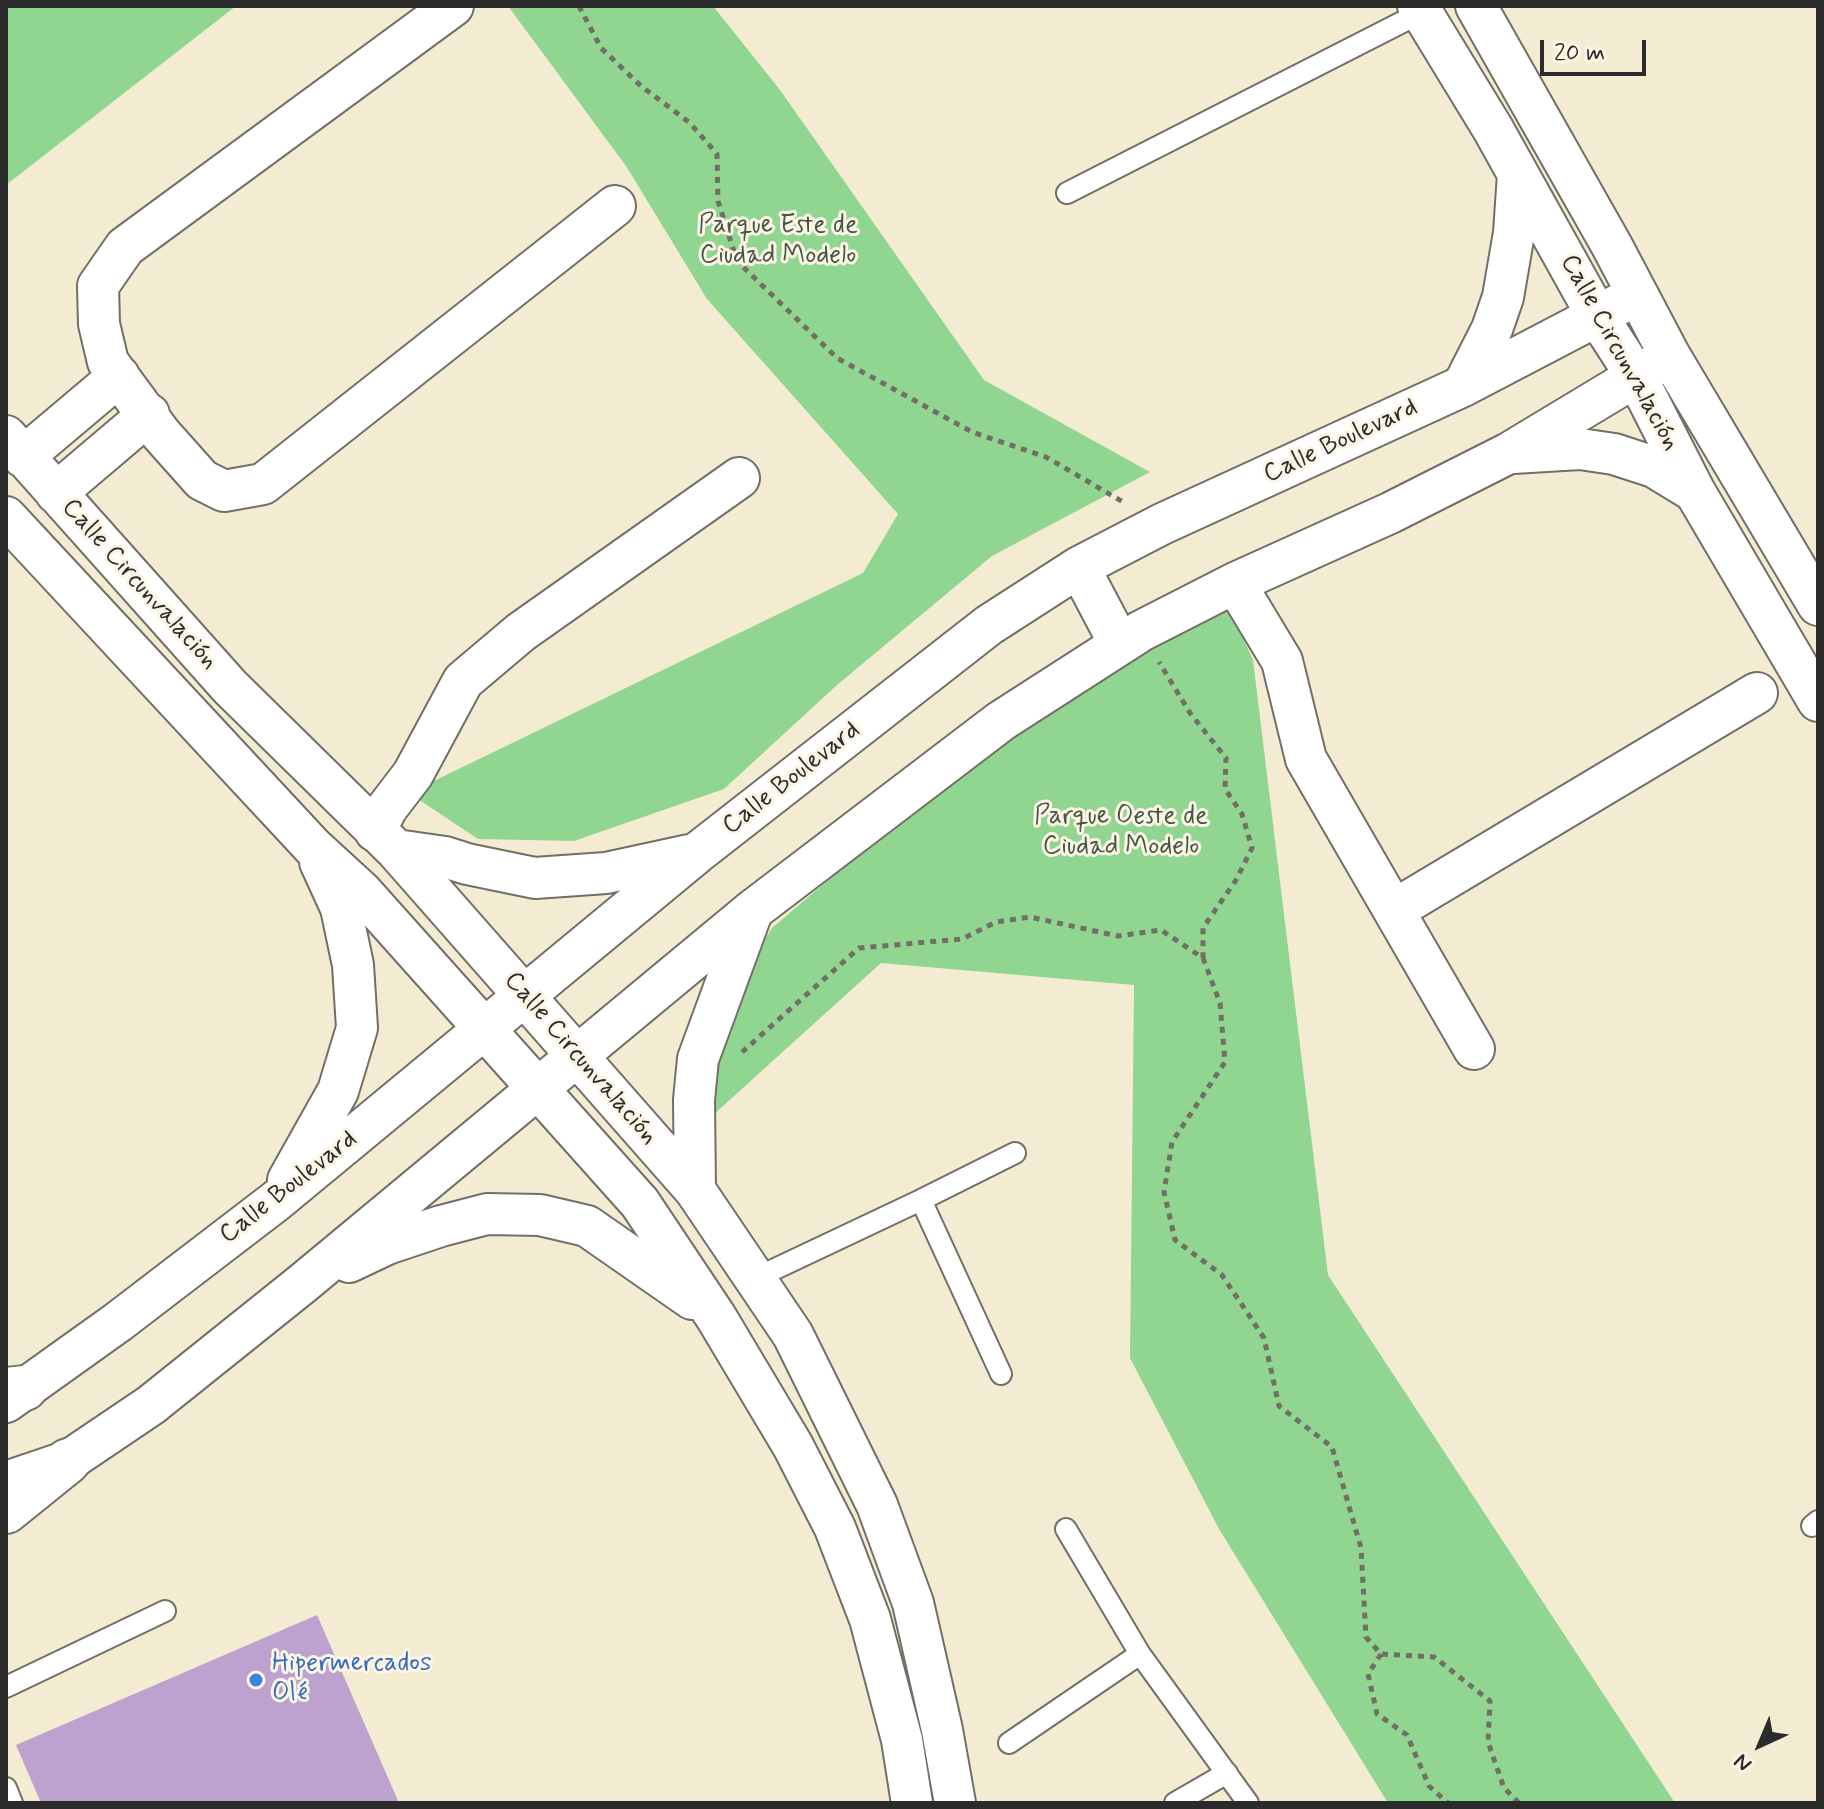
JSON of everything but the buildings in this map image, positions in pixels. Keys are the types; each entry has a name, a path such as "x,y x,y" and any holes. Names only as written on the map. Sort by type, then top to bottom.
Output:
{"main road":[{"path":"6,1511 68,1461"}],"street":[{"path":"453,6 125,247 98,286 99,324 108,362 161,434 202,480 224,491 263,484 615,206"},
{"name":"Calle Circunvalación","path":"1476,6 1670,356 1818,605"},
{"name":"Calle Circunvalación","path":"1420,9 1518,174 1596,314 1636,376 1695,492 1818,701"},
{"path":"1463,386 1492,329 1503,297 1514,233 1518,174"},
{"name":"Calle Boulevard","path":"12,1393 118,1322 276,1201 697,853 989,625 1079,567 1162,524 1463,386 1637,295"},
{"path":"6,1482 68,1461 151,1405 302,1284 753,910 1001,721 1130,637 1235,583 1390,513 1509,453 1670,356"},
{"path":"14,447 119,376"},
{"path":"56,493 149,414"},
{"name":"Calle Circunvalación","path":"14,447 230,687 385,840 695,1190 793,1335 877,1505 913,1603 955,1803"},
{"path":"1509,453 1580,449 1614,454 1654,467 1695,492"},
{"path":"697,853 606,873 535,878 434,855 385,840 387,808 413,774 463,681 521,632 739,478"},
{"name":"Calle Circunvalación","path":"6,517 313,847 362,892 640,1203 716,1317 793,1446 835,1528 870,1619 902,1740 912,1803"},
{"path":"63,580 101,544"},
{"path":"1079,567 1130,637"},
{"path":"1235,583 1282,661 1306,759 1474,1049"},
{"path":"1394,910 1757,693"},
{"path":"276,1201 338,1091 357,1028 353,965 341,908 313,847"},
{"path":"695,1190 694,1100 698,1059 753,910"},
{"path":"302,1284 387,1244 441,1226 487,1214 540,1215 587,1226 716,1317"}],"lane":[{"path":"1067,193 1420,9"},
{"path":"756,1278 1015,1153"},
{"path":"921,1200 1001,1374"},
{"path":"1066,1529 1140,1654 1248,1803"},
{"path":"6,1687 165,1611"},
{"path":"1009,1743 1140,1654"},
{"path":"1175,1803 1227,1773"},
{"path":"6,1788 12,1803"}],"path":[{"path":"579,6 601,48 641,86 690,123 717,154 718,201 737,261 837,358 972,432 1046,457 1162,524"},
{"path":"1130,637 1226,758 1225,789 1242,814 1252,848 1236,880 1203,928 1203,958 1220,1003 1225,1062 1172,1142 1164,1192 1175,1240 1222,1275 1264,1338 1279,1406 1332,1447 1361,1548 1366,1637 1381,1654 1434,1657 1490,1701 1488,1742 1504,1788 1519,1803"},
{"path":"698,1059 743,1052 859,948 962,939 996,922 1030,917 1118,936 1161,930 1203,958"},
{"path":"1381,1654 1368,1674 1377,1714 1407,1735 1429,1786 1448,1803"}],"green space":[{"path":"6,6 236,6 6,185"},
{"name":"Parque Este de Ciudad Modelo","path":"508,6 713,6 780,90 984,380 1150,472 992,556 837,685 724,789 574,841 478,839 409,793 863,573 898,514 707,299 626,166"},
{"name":"Parque Oeste de Ciudad Modelo","path":"1220,587 1253,660 1328,1275 1675,1803 1388,1803 1219,1529 1130,1358 1134,985 881,963 713,1115 702,1036 772,928 1004,730"}],"place":[{"name":"Hipermercados Olé","path":"256,1680"}]}
